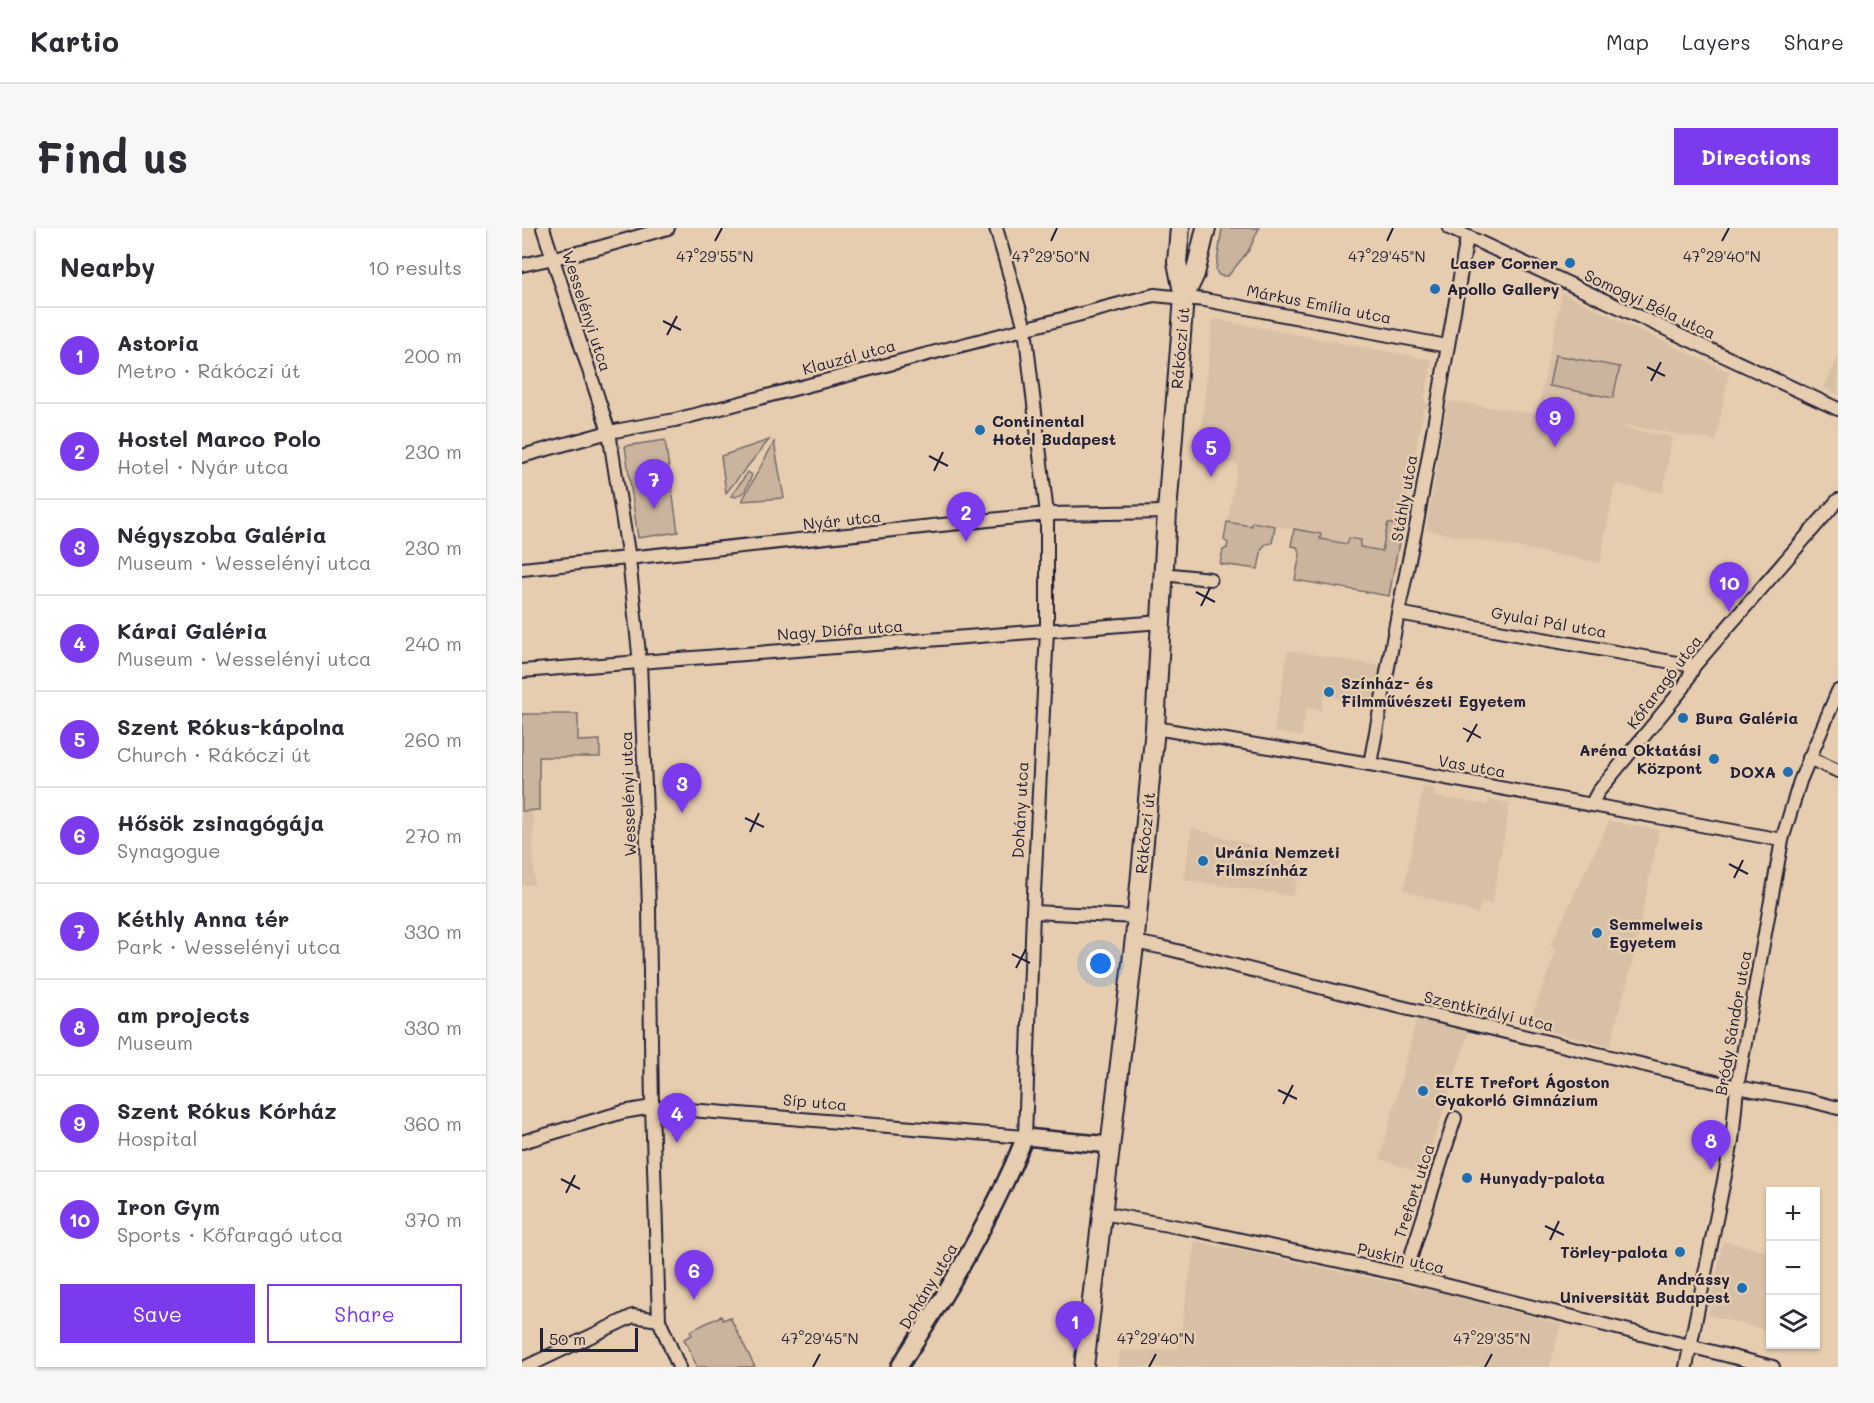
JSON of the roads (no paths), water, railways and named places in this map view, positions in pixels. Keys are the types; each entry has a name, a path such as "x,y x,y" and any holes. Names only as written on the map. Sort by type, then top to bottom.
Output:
{"main road":[{"name":"Rákóczi út","path":"1084,1367 1137,917 1155,728 1167,512 1184,297 1178,262 1180,228"},
{"name":"Rákóczi út","path":"1184,297 1195,274 1206,228"}],"street":[{"name":"Wesselényi utca","path":"543,228 609,432 629,559 640,663 649,909 652,1107 659,1320 679,1367"},
{"path":"522,265 594,249 668,228"},
{"name":"Dohány utca","path":"899,1367 947,1293 979,1236 1012,1170 1025,1137 1047,631 1047,514 1025,328 996,228"},
{"name":"Somogyi Béla utca","path":"1449,228 1838,409"},
{"name":"Stáhly utca","path":"1370,764 1414,537 1467,237"},
{"name":"Klauzál utca","path":"522,456 609,432 675,420 1154,295 1184,297"},
{"name":"Márkus Emília utca","path":"1184,297 1264,310 1447,346"},
{"name":"Kőfaragó utca","path":"1591,805 1598,792 1684,687 1694,666 1838,500"},
{"name":"Nyár utca","path":"522,569 1047,514 1167,512"},
{"path":"1163,573 1210,579"},
{"name":"Gyulai Pál utca","path":"1398,613 1694,666"},
{"name":"Nagy Diófa utca","path":"522,671 1161,622"},
{"name":"Bródy Sándor utca","path":"1686,1367 1732,1141 1737,1087 1782,840 1800,781 1838,691"},
{"name":"Vas utca","path":"1155,728 1370,764 1782,840"},
{"path":"1809,758 1838,771"},
{"path":"1033,912 1137,917"},
{"name":"Szentkirályi utca","path":"1134,942 1175,950 1363,998 1737,1087 1838,1108"},
{"name":"Síp utca","path":"522,1142 623,1112 652,1107 1110,1145"},
{"name":"Trefort utca","path":"1405,1275 1455,1118"},
{"name":"Puskin utca","path":"1102,1213 1195,1230 1405,1275 1773,1367"},
{"path":"527,1367 633,1316 659,1320"}],"place":[{"name":"Laser Corner","path":"1570,263"},
{"name":"Apollo Gallery","path":"1435,289"},
{"name":"Continental Hotel Budapest","path":"980,430"},
{"name":"Szent Rókus Kórház","path":"1555,447"},
{"name":"Szent Rókus-kápolna","path":"1211,477"},
{"name":"Kéthly Anna tér","path":"654,509"},
{"name":"Hostel Marco Polo","path":"966,542"},
{"name":"Iron Gym","path":"1729,612"},
{"name":"Színház- és Filmművészeti Egyetem","path":"1329,692"},
{"name":"Bura Galéria","path":"1683,718"},
{"name":"Aréna Oktatási Központ","path":"1714,759"},
{"name":"DOXA","path":"1788,772"},
{"name":"Négyszoba Galéria","path":"682,813"},
{"name":"Uránia Nemzeti Filmszínház","path":"1203,861"},
{"name":"Semmelweis Egyetem","path":"1597,933"},
{"name":"ELTE Trefort Ágoston Gyakorló Gimnázium","path":"1423,1091"},
{"name":"Kárai Galéria","path":"677,1143"},
{"name":"am projects","path":"1711,1170"},
{"name":"Hunyady-palota","path":"1467,1178"},
{"name":"Törley-palota","path":"1680,1252"},
{"name":"Andrássy Universität Budapest","path":"1742,1288"},
{"name":"Hősök zsinagógája","path":"694,1300"},
{"name":"Astoria","path":"1075,1351"}]}
